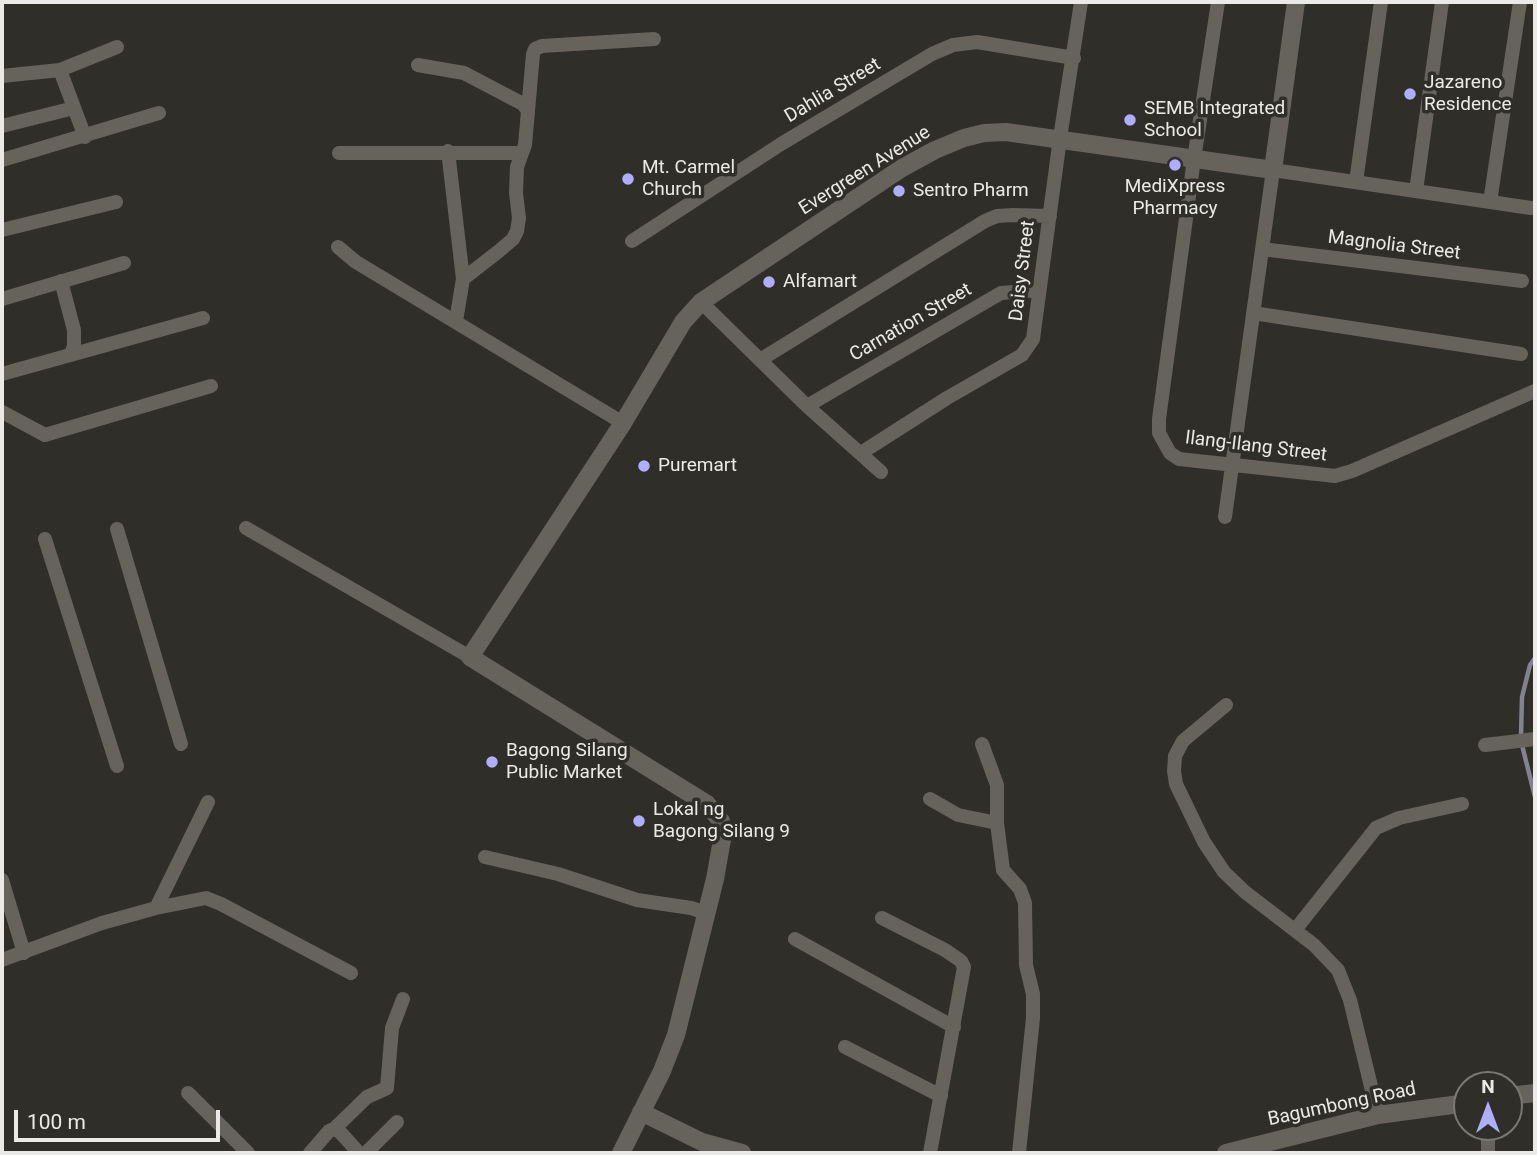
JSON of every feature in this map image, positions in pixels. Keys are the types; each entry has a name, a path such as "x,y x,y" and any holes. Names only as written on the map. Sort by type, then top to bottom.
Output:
{"street":[{"name":"Daisy Street","path":"861,453 947,398 1022,355 1034,340 1060,138 1082,2"},
{"name":"Ilang-Ilang Street","path":"1218,2 1159,419 1159,433 1170,453 1179,458 1335,476 1535,391"},
{"path":"1226,517 1296,2"},
{"path":"1356,182 1381,2"},
{"path":"1416,191 1443,2"},
{"path":"1490,202 1520,2"},
{"path":"463,279 513,239 517,231 517,167 525,145 535,50 542,46 653,39"},
{"name":"Dahlia Street","path":"632,241 781,144 932,54 953,45 977,42 1074,58"},
{"path":"2,76 60,70 117,47"},
{"path":"418,65 464,74 523,104 528,111"},
{"path":"60,70 85,137"},
{"path":"2,125 74,108"},
{"path":"2,160 159,113"},
{"name":"Evergreen Avenue","path":"470,657 623,423 683,323 701,302 902,168 935,150 964,138 984,133 1006,132 1531,208"},
{"path":"448,152 463,279 456,321"},
{"path":"339,153 522,153"},
{"path":"2,230 116,202"},
{"path":"760,360 985,221 997,216 1049,216"},
{"path":"338,247 356,262 623,423"},
{"name":"Magnolia Street","path":"1262,249 1522,281"},
{"path":"2,299 124,263"},
{"path":"61,281 74,330 71,354"},
{"name":"Carnation Street","path":"807,406 1001,293 1039,290"},
{"path":"701,302 807,406 881,472"},
{"path":"1253,313 1521,354"},
{"path":"2,374 204,318"},
{"path":"2,412 45,435 211,386"},
{"path":"246,528 470,657 707,804 721,821 718,864 676,1035 662,1071 621,1153"},
{"path":"117,529 181,744"},
{"path":"46,539 117,766"},
{"path":"1226,705 1183,741 1175,756 1176,784 1204,842 1224,872 1245,892 1325,954 1338,970 1346,986 1378,1115"},
{"path":"1485,745 1535,739"},
{"path":"982,744 998,785 997,823 1003,870 1024,896 1026,965 1034,1006 1019,1153"},
{"path":"930,799 958,815 997,823"},
{"path":"156,908 208,802"},
{"path":"1295,930 1376,828 1399,818 1462,804"},
{"path":"485,857 558,874 637,900 691,908 706,913"},
{"path":"2,880 24,953"},
{"path":"2,960 102,923 206,898 351,972"},
{"path":"883,918 961,961 964,967 930,1153"},
{"path":"795,939 954,1027"},
{"path":"310,1153 329,1131 367,1097 387,1088 392,1028 403,999"},
{"path":"845,1047 941,1096"},
{"path":"188,1093 248,1153"},
{"name":"Bagumbong Road","path":"1226,1153 1378,1115 1453,1105"},
{"path":"641,1112 702,1142 742,1153"},
{"path":"366,1153 397,1122"},
{"path":"334,1129 359,1153"}],"waterway":[{"path":"1521,736 1522,697 1530,665 1535,658"},
{"path":"1522,745 1535,797"}],"place":[{"name":"Jazareno Residence","path":"1410,94"},
{"name":"SEMB Integrated School","path":"1130,120"},
{"name":"MediXpress Pharmacy","path":"1175,165"},
{"name":"Mt. Carmel Church","path":"628,179"},
{"name":"Sentro Pharm","path":"899,191"},
{"name":"Alfamart","path":"769,282"},
{"name":"Puremart","path":"644,466"},
{"name":"Bagong Silang Public Market","path":"492,762"},
{"name":"Lokal ng Bagong Silang 9","path":"639,821"}]}
